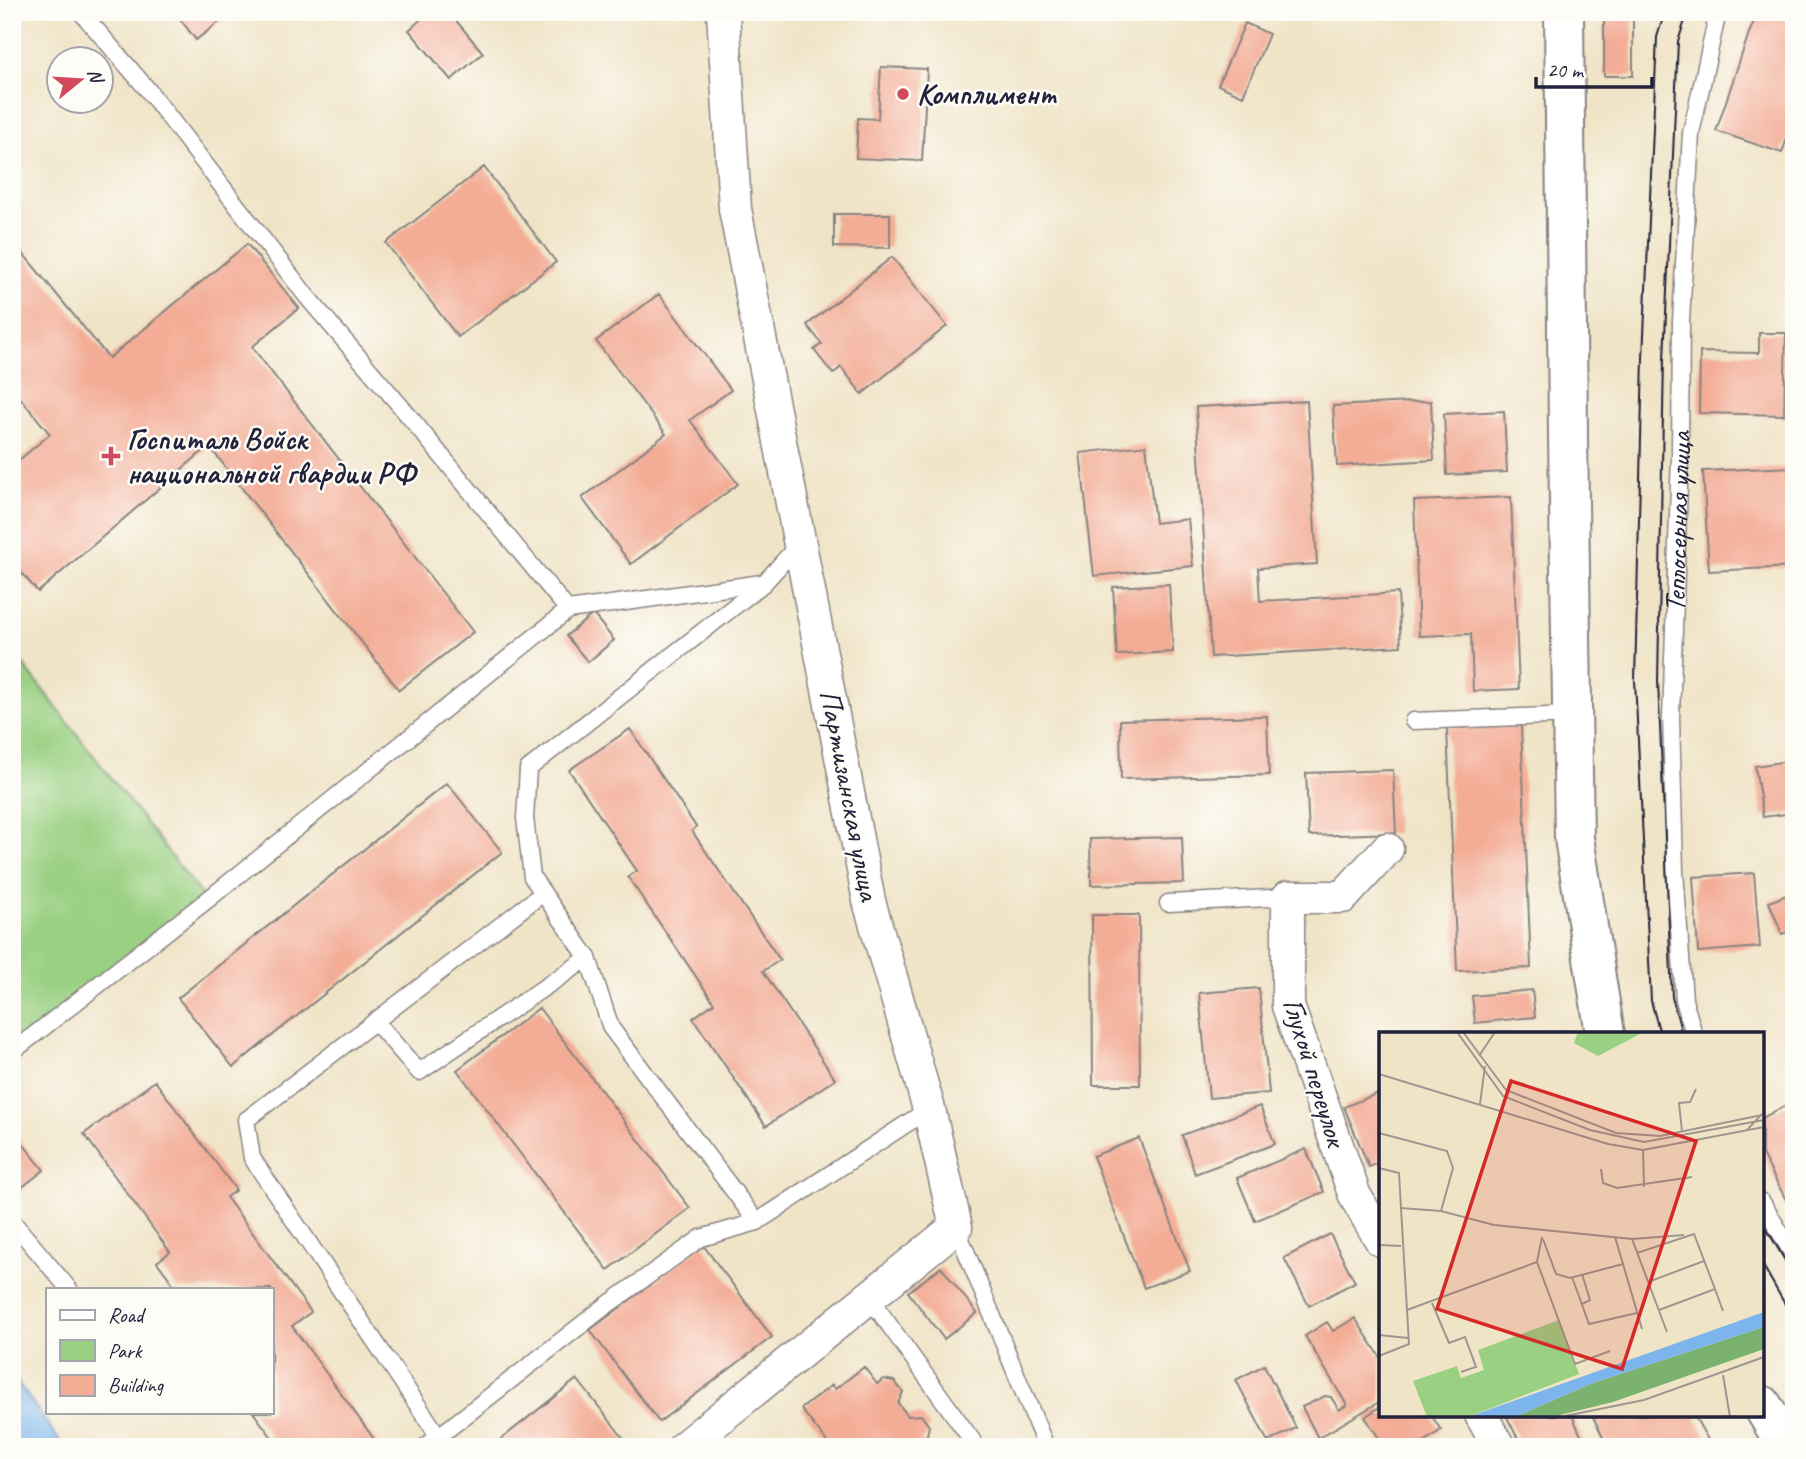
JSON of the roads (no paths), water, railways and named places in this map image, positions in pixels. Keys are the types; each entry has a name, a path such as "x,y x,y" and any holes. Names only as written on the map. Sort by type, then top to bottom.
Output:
{"main road":[{"path":"1564,12 1567,435 1574,838 1605,1032"},
{"path":"1764,1408 1787,1447"}],"street":[{"name":"Партизанская улица","path":"723,12 735,209 869,901 929,1109 956,1227"},
{"path":"1288,897 1343,897 1387,849"},
{"name":"Глухой переулок","path":"1288,897 1288,1006 1368,1192 1379,1233"},
{"path":"685,1446 956,1227"},
{"path":"1482,1417 1499,1447"}],"lane":[{"path":"81,12 148,90 308,298 404,409 568,610"},
{"name":"Теплосерная улица","path":"1693,1032 1684,1000 1675,871 1671,717 1680,455 1681,321 1691,133 1718,12"},
{"path":"757,1222 611,1028 588,958 532,877 525,818 528,769 764,583 801,542"},
{"path":"12,1052 206,901 568,610 764,583"},
{"path":"1413,721 1573,715"},
{"path":"543,893 246,1121 252,1158 432,1442 603,1308 701,1238 757,1222 929,1109"},
{"path":"1168,903 1288,897"},
{"path":"375,1021 419,1072 588,958"},
{"path":"1764,1205 1794,1256"},
{"path":"12,1221 68,1288"},
{"path":"956,1227 1046,1447"},
{"path":"869,1297 977,1447"}],"water":[{"path":"12,1374 64,1447 12,1447"}],"tram line":[{"path":"1659,1032 1651,1001 1635,680 1643,358 1657,37 1665,12"},
{"path":"1681,1032 1672,997 1658,681 1664,359 1678,41 1688,12"},
{"path":"1764,1224 1794,1276"},
{"path":"1764,1268 1794,1320"}],"place":[{"name":"Комплимент","path":"903,94"},
{"name":"Госпиталь Войск национальной гвардии РФ","path":"111,456"}]}
